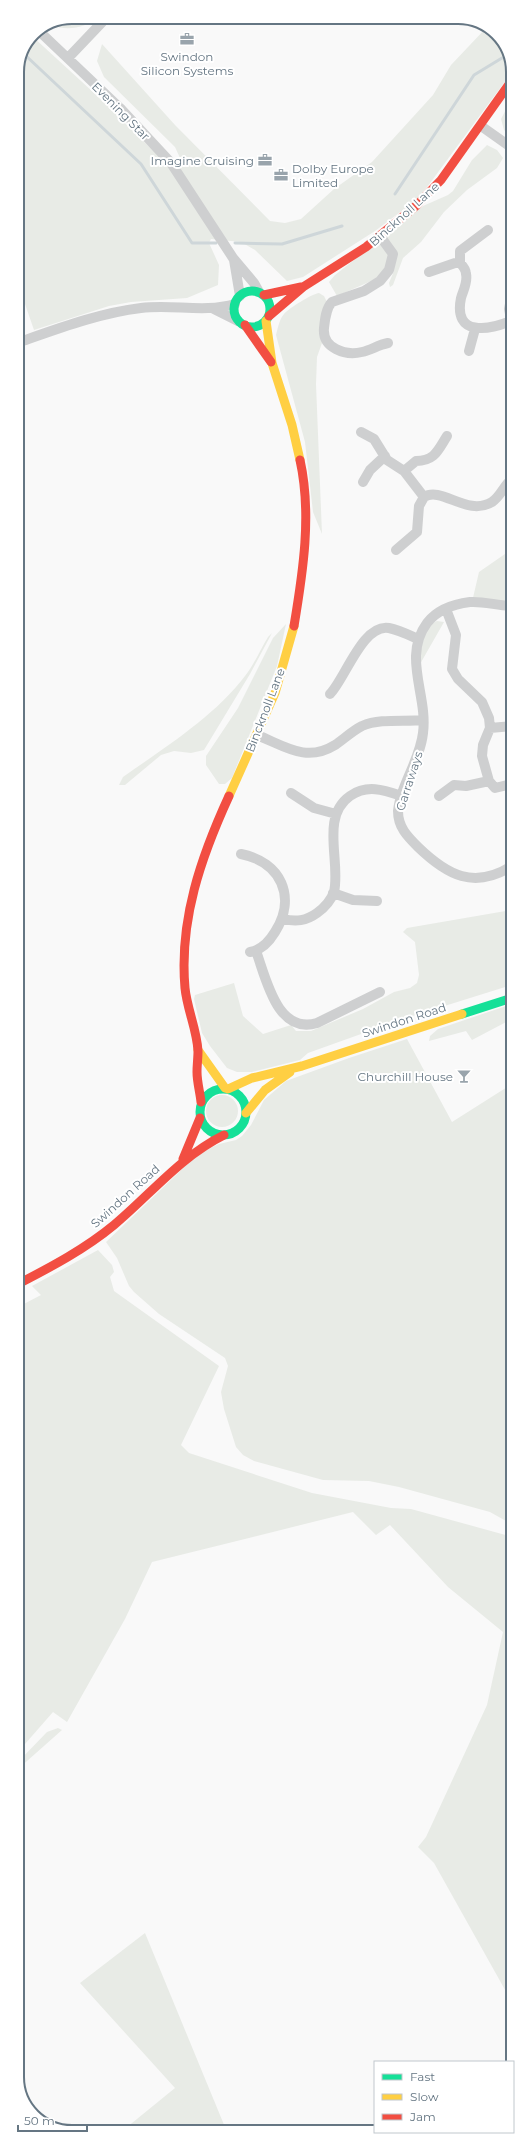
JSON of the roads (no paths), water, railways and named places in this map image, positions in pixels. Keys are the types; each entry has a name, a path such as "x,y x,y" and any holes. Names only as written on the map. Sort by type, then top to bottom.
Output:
{"street":[{"path":"68,58 100,24"},
{"name":"Evening Star","path":"42,34 135,124 171,164 196,199 234,258 261,294"},
{"name":"Bincknoll Lane","path":"201,1102 197,1072 198,1050 187,1005 185,986 184,945 188,912 197,876 209,840 257,735 274,693 292,637 300,591 305,545 304,489 301,466 292,425 272,363 267,319 303,287 321,277 380,236 417,205 441,180 506,89"},
{"path":"480,126 506,144"},
{"path":"488,230 460,251 460,263 466,274 461,299 461,313 465,322 475,329 491,328 506,324"},
{"path":"380,236 393,254 386,276 364,291 332,302 328,310 324,334 328,344 345,352 363,352 388,343"},
{"name":"Evening Star","path":"234,258 237,300"},
{"path":"429,272 455,263 460,263"},
{"name":"Bincknoll Lane","path":"261,294 303,287"},
{"path":"24,340 82,321 141,308 214,309 237,300 250,291 261,294 270,306 267,319 254,327 241,323 214,309"},
{"path":"237,300 234,312 241,323"},
{"name":"Bincknoll Lane","path":"241,323 272,363"},
{"path":"469,351 475,329"},
{"path":"361,432 374,439 391,463 404,471 424,497"},
{"path":"404,471 416,461 426,461 431,458 447,436"},
{"path":"363,482 370,470 385,456"},
{"path":"396,550 416,532 419,506 424,497 434,494 469,506 487,504 497,498 506,487"},
{"name":"Garraways","path":"506,605 472,602 446,608 428,622 418,639 416,665 423,720 421,743 398,811 400,826 410,839 441,868 457,875 477,879 494,876 506,869"},
{"path":"446,608 456,635 452,669 458,679 482,702 489,718 490,728 482,750 489,781 495,788 506,785"},
{"path":"330,694 362,644 375,631 389,628 418,639"},
{"path":"257,735 297,752 314,754 329,749 362,726 380,722 423,720"},
{"path":"490,728 506,727"},
{"path":"439,796 454,785 466,786 489,781"},
{"path":"282,918 292,921 307,919 320,910 334,893 334,827 336,814 346,799 365,789 378,788 402,796"},
{"path":"291,793 314,808 336,814"},
{"path":"241,854 262,860 278,877 285,900 282,918 269,942 253,952 280,1012 288,1020 298,1024 310,1025 317,1023 380,992"},
{"path":"334,893 353,900 377,901"},
{"name":"Swindon Road","path":"226,1088 264,1075 302,1066 506,1000"},
{"name":"Bincknoll Lane","path":"198,1050 226,1088"},
{"name":"Swindon Road","path":"246,1114 265,1090 282,1077 302,1066"},
{"path":"226,1088 243,1100 246,1114 240,1127 232,1134 224,1135 207,1129 200,1118 201,1102 213,1090 226,1088"},
{"name":"Swindon Road","path":"183,1159 200,1118"},
{"name":"Swindon Road","path":"24,1281 79,1250 106,1231 136,1205 183,1159 205,1144 224,1135"}],"waterway":[{"path":"27,57 141,164 192,243 216,243"},
{"path":"395,194 474,75 502,58"},
{"path":"235,243 282,244 342,226"}],"place":[{"name":"Swindon Silicon Systems","path":"187,39"},
{"name":"Imagine Cruising","path":"265,160"},
{"name":"Dolby Europe Limited","path":"281,175"},
{"name":"Churchill House","path":"464,1076"}]}
